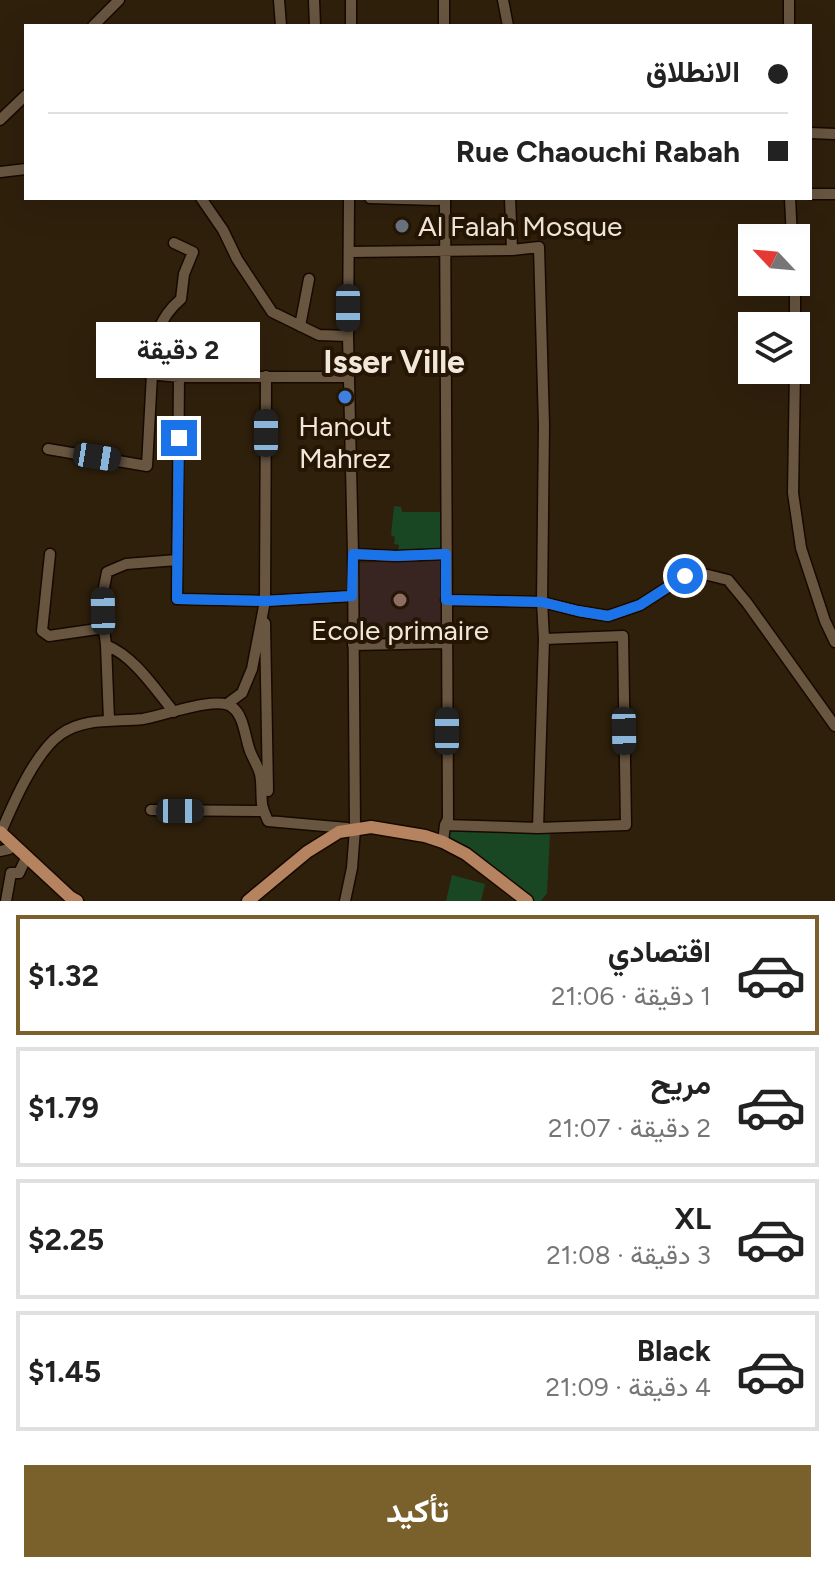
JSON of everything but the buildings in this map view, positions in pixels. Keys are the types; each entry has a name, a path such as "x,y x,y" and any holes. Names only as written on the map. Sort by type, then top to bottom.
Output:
{"main road":[{"path":"248,901 307,852 339,832 371,827 443,842 466,854 527,901"},
{"path":"0,832 77,901"}],"street":[{"path":"95,24 119,0"},
{"path":"279,0 281,24"},
{"path":"314,0 315,24"},
{"path":"351,0 351,24"},
{"path":"444,0 444,24"},
{"path":"503,0 508,24"},
{"path":"789,0 789,24"},
{"path":"0,120 24,97"},
{"path":"812,133 835,134"},
{"path":"0,172 24,169"},
{"path":"812,194 835,194"},
{"path":"202,200 272,312 319,335 348,336"},
{"path":"345,901 355,829 349,200"},
{"path":"443,842 448,819 445,200"},
{"path":"510,200 512,250"},
{"path":"790,200 791,224"},
{"path":"48,449 147,466 152,374 149,374 156,333 171,308 181,299 184,274 193,252 174,243"},
{"path":"349,252 539,247 544,639 538,828"},
{"path":"300,326 309,279"},
{"path":"152,374 179,377 349,377"},
{"path":"266,376 266,816"},
{"path":"179,377 177,599 265,601 352,596"},
{"path":"795,384 793,493 801,548 835,642"},
{"path":"50,554 42,631 49,636 104,628"},
{"path":"353,554 446,554"},
{"path":"109,720 103,593 107,572 126,564 177,560"},
{"path":"446,600 542,602 608,616 640,605 685,576 704,574 728,580 835,726"},
{"path":"227,704 242,693 252,669 265,601"},
{"path":"445,825 538,828 626,825 623,636 544,639"},
{"path":"353,645 447,643"},
{"path":"106,645 117,650 140,671 174,712"},
{"path":"0,832 28,776 60,734 75,726 109,720 142,719 213,703 234,707 238,714 260,774 266,816"},
{"path":"151,810 266,816 355,829"},
{"path":"0,851 14,845"},
{"path":"6,901 11,873 19,873 27,856"}],"shaded area":[{"name":"Ecole primaire","path":"442,559 441,637 359,637 358,563"}],"green space":[{"path":"394,506 401,507 402,512 446,512 446,554 397,554 399,545 394,544 395,537 391,535"},
{"path":"445,825 550,833 547,893 541,901 527,901 443,842"},
{"path":"452,875 485,884 481,901 446,901"}],"place":[{"name":"Al Falah Mosque","path":"402,226"},
{"name":"Hanout Mahrez","path":"345,397"},
{"name":"Ecole primaire","path":"400,600"}],"district":[{"name":"Isser Ville","path":"394,362"}],"route":[{"path":"179,438 177,599 265,601 352,596 353,554 446,554 446,600 542,602 608,616 640,605 685,576"}]}
